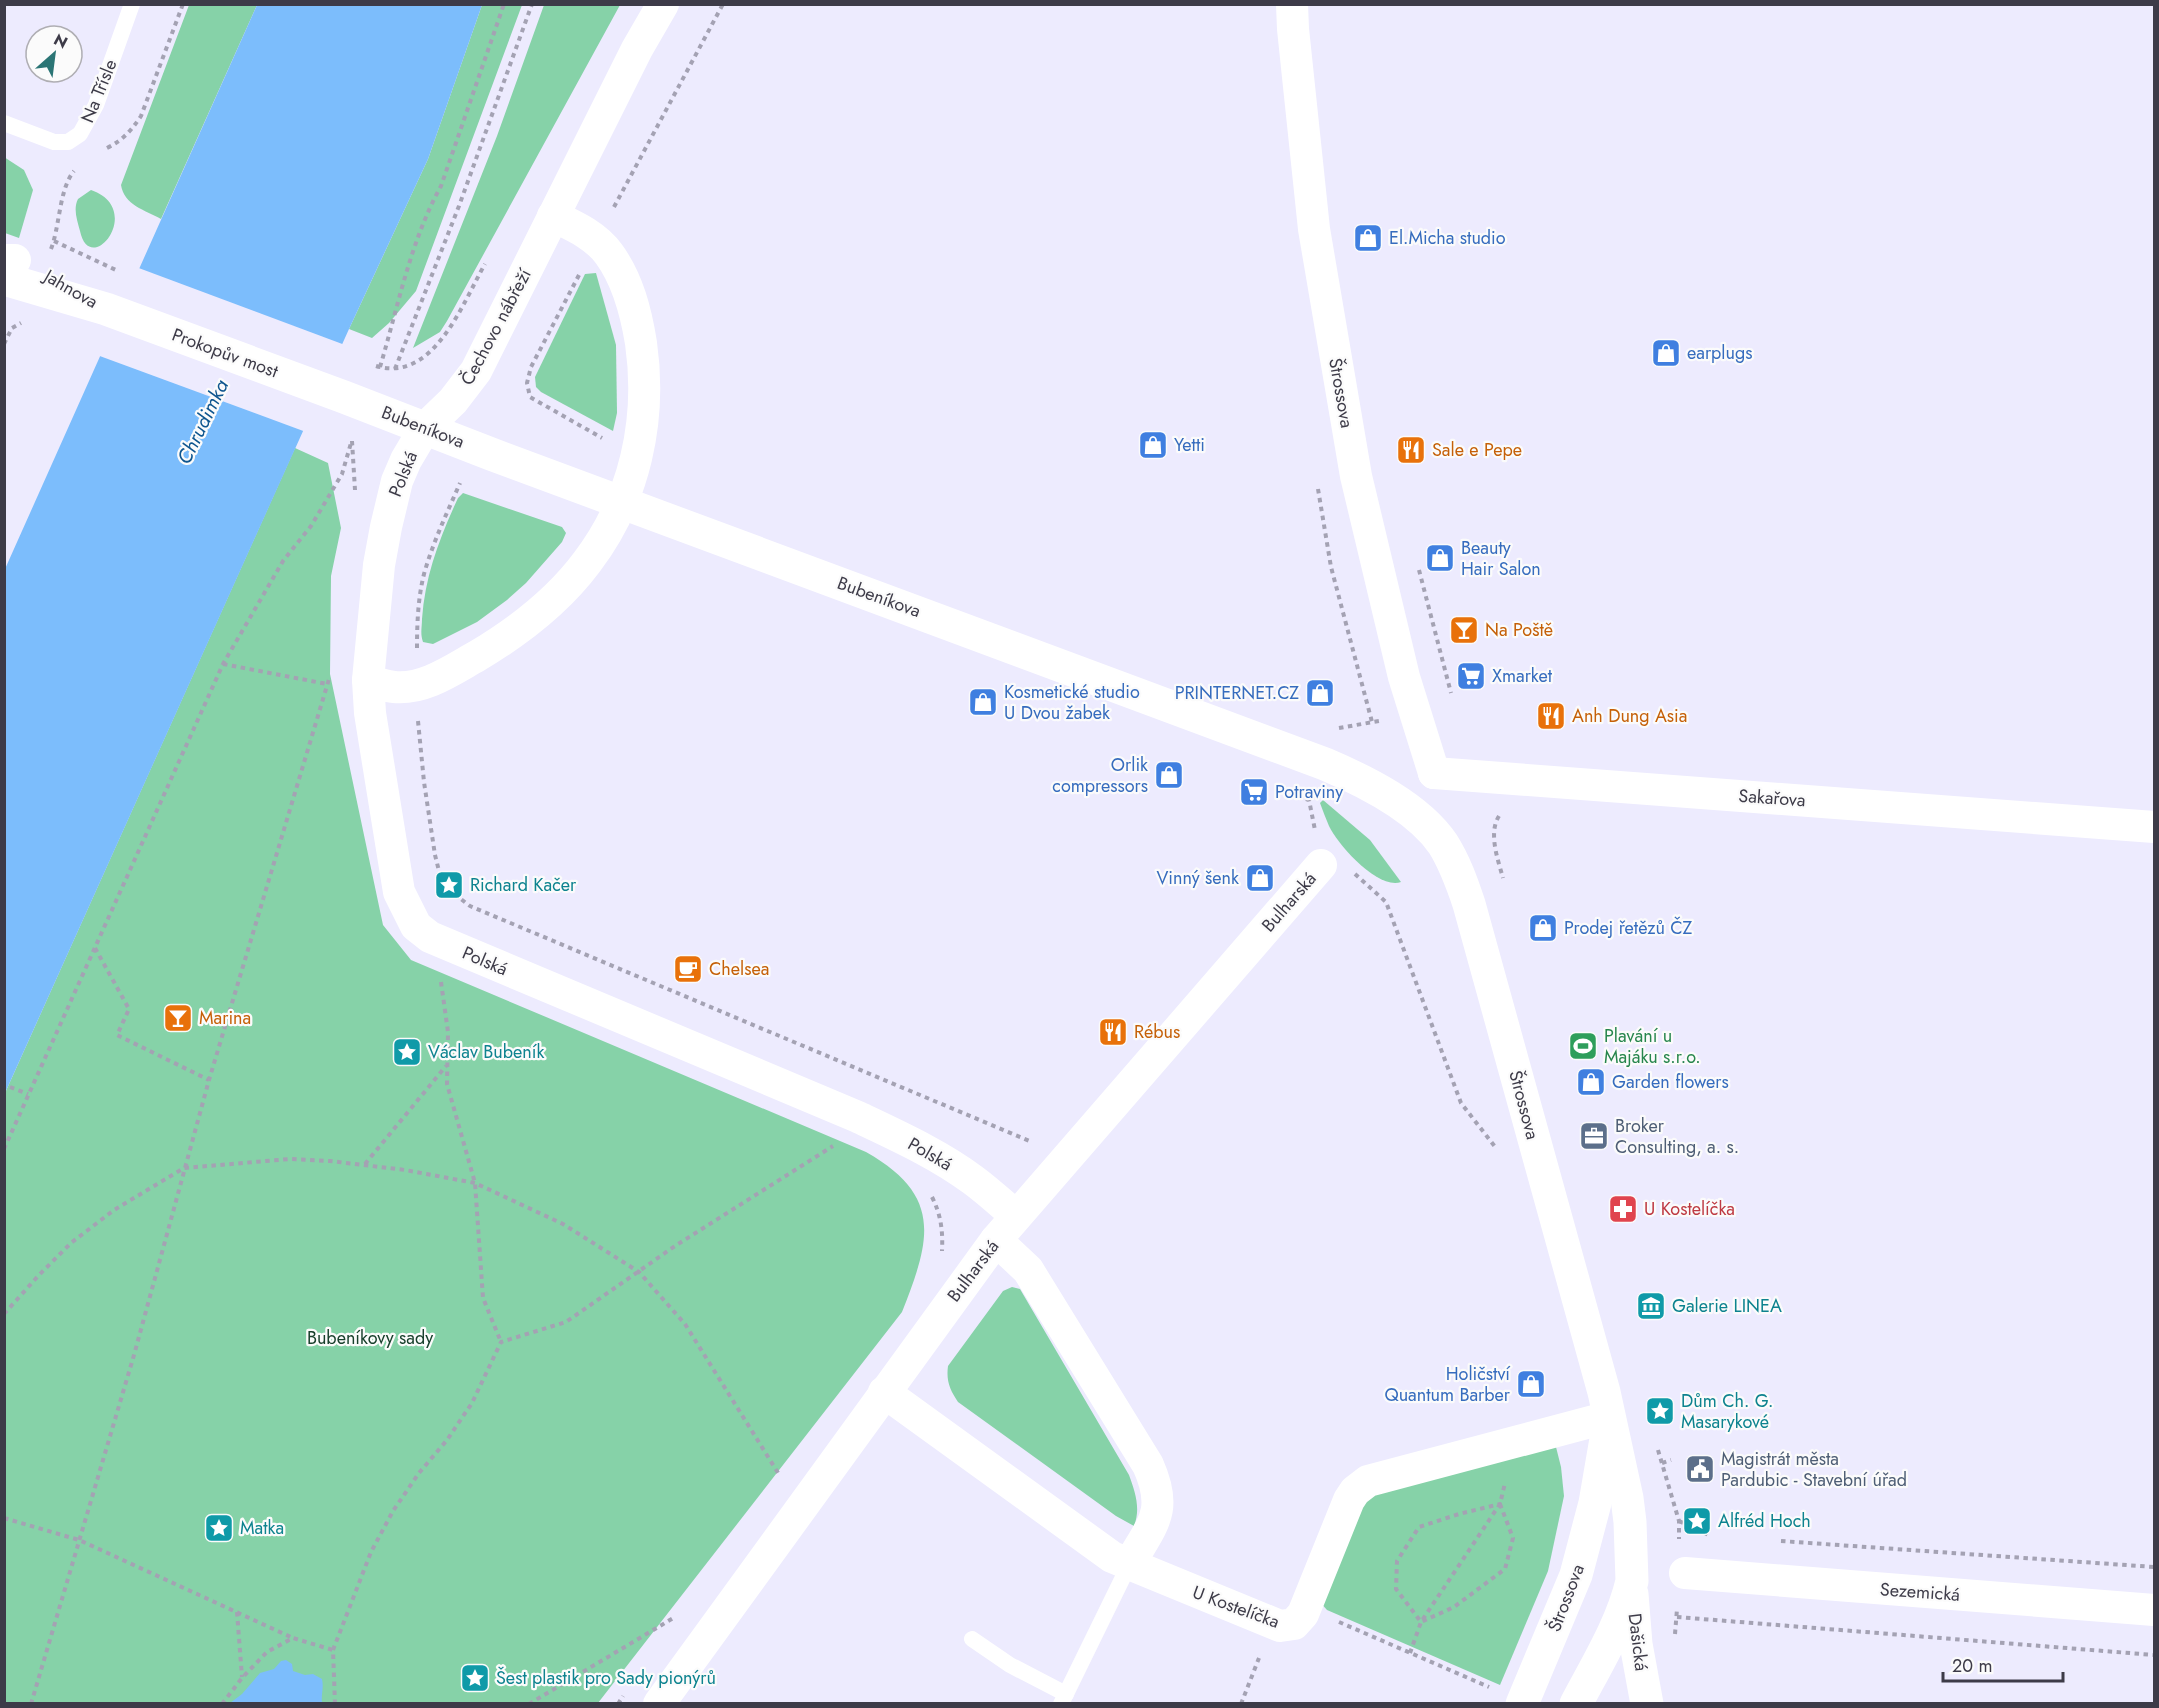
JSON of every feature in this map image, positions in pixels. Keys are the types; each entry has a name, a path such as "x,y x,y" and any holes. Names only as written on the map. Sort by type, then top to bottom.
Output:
{"street":[{"name":"Čechovo nábřeží","path":"425,428 453,402 476,371 637,49 663,4"},
{"name":"Štrossova","path":"1292,4 1314,229 1356,476 1404,677 1434,773"},
{"path":"368,680 391,687 415,686 456,668 527,623 561,594 588,562 623,502 637,458 642,425 644,367 637,320 624,278 608,253 583,231 553,216"},
{"name":"Jahnova","path":"7,264 41,272 106,309"},
{"name":"Prokopův most","path":"106,309 344,397"},
{"name":"Bubeníkova","path":"344,397 1325,764 1382,792 1407,809"},
{"name":"Polská","path":"425,428 406,460 391,502 379,566 368,680 370,712 394,868 399,892 416,926 430,937 451,947 858,1117 922,1148 946,1163 973,1180 1016,1216"},
{"path":"1407,809 1434,773"},
{"name":"Sakařova","path":"1434,773 2154,827"},
{"name":"Štrossova","path":"1407,809 1442,842 1458,872 1469,904 1609,1417 1627,1498 1632,1581 1628,1599 1576,1704"},
{"name":"Bulharská","path":"659,1704 996,1240 1329,858"},
{"path":"884,1392 1099,1548 1129,1565 1156,1516 1159,1506 1156,1482 1149,1465 1028,1270 996,1240"},
{"name":"Štrossova","path":"1522,1704 1565,1603 1587,1540 1609,1417"},
{"name":"U Kostelíčka","path":"1129,1565 1272,1624 1286,1626 1294,1624 1306,1608 1349,1500 1360,1485 1609,1417"},
{"name":"Sezemická","path":"1685,1573 2154,1610"},
{"name":"Dašická","path":"1632,1581 1636,1644 1647,1704"}],"lane":[{"name":"Na Třísle","path":"4,123 54,142 68,142 80,134 96,105 132,4"},
{"path":"972,1639 1063,1699 1129,1565"}],"path":[{"path":"433,351 420,360 401,368 380,367 415,245 428,210 441,186 504,4"},
{"path":"395,369 459,206 532,4"},
{"path":"530,397 527,383 531,367 723,4"},
{"path":"54,241 122,272"},
{"path":"4,344 12,328 23,322"},
{"path":"4,1149 223,664 283,561 311,526 342,474 352,440"},
{"path":"461,480 424,575 418,605 415,686 421,759 437,863 441,879 453,893 470,906 1037,1144"},
{"path":"1416,559 1451,694"},
{"path":"223,664 327,684"},
{"path":"32,1704 134,1355 209,1080 330,674"},
{"path":"1341,728 1372,722"},
{"path":"1309,800 1329,858 1386,902 1461,1103 1497,1149"},
{"path":"95,948 129,1009 117,1035 209,1080"},
{"path":"441,986 448,1032 447,1084 475,1183 483,1298 501,1342"},
{"path":"365,1165 447,1065"},
{"path":"10,1087 28,1094"},
{"path":"334,1704 333,1650 371,1552 393,1511 472,1403 501,1342 566,1322 675,1246 848,1136 858,1117"},
{"path":"4,1314 71,1243 114,1210 184,1168 290,1159 365,1165 475,1183 563,1224 639,1272 685,1324 782,1479 789,1470"},
{"path":"930,1193 939,1212 943,1237 941,1255"},
{"path":"1410,1653 1421,1622 1500,1504 1511,1457 1510,1443"},
{"path":"1662,1463 1671,1460"},
{"path":"1421,1622 1454,1607 1505,1569 1513,1538 1500,1504"},
{"path":"1421,1622 1395,1589 1397,1561 1419,1527 1500,1504"},
{"path":"4,1518 80,1540 293,1638 333,1650"},
{"path":"1679,1521 1710,1536 1722,1536"},
{"path":"1780,1541 2154,1567"},
{"path":"1675,1644 1677,1606"},
{"path":"237,1612 242,1678"},
{"path":"529,1704 677,1616"},
{"path":"1677,1617 2154,1654"},
{"path":"222,1704 242,1678 267,1652 293,1638"},
{"path":"1241,1704 1261,1651"}],"green space":[{"path":"189,5 257,5 161,219 131,202 123,192 121,185"},
{"path":"482,5 522,5 416,291 389,323 372,338 349,329 428,159"},
{"path":"544,5 620,5 447,321 440,332 413,348 497,136"},
{"path":"4,157 24,170 33,190 19,238 5,233"},
{"path":"91,190 107,199 114,211 114,224 110,236 94,248 86,244 80,231 76,211 78,199"},
{"path":"596,273 616,345 617,413 613,431 541,392 536,387 535,377 585,274"},
{"name":"Bubeníkovy sady","path":"295,448 328,463 341,528 331,576 330,674 383,925 411,960 866,1152 891,1169 908,1186 919,1203 924,1222 919,1263 902,1312 598,1703 5,1704 5,1093"},
{"path":"463,493 562,527 566,533 562,542 526,583 507,600 477,622 433,644 423,642 421,633 426,587 434,557 458,498"},
{"path":"1323,800 1370,840 1401,882 1392,883 1370,873 1350,854 1329,826 1320,803"},
{"path":"1012,1287 1020,1289 1129,1475 1137,1506 1134,1526 1116,1516 958,1402 953,1393 948,1381 948,1366 1003,1291"},
{"path":"1556,1447 1564,1496 1548,1571 1500,1685 1327,1610 1319,1601 1357,1507 1378,1492"}],"water":[{"name":"Chrudimka","path":"257,5 482,5 428,159 349,329 5,1093 5,569"},
{"path":"286,1660 292,1664 293,1671 305,1675 313,1674 322,1679 322,1703 230,1703 242,1694 260,1673 274,1669 281,1661"}],"pier":[{"path":"136,267 345,345 306,432 97,355"}],"place":[{"name":"El.Micha studio","path":"1368,238"},
{"name":"earplugs","path":"1666,353"},
{"name":"Yetti","path":"1153,445"},
{"name":"Sale e Pepe","path":"1411,450"},
{"name":"Beauty Hair Salon","path":"1440,558"},
{"name":"Na Poště","path":"1464,630"},
{"name":"Xmarket","path":"1471,676"},
{"name":"PRINTERNET.CZ","path":"1320,693"},
{"name":"Kosmetické studio U Dvou žabek","path":"983,702"},
{"name":"Anh Dung Asia","path":"1551,716"},
{"name":"Orlik compressors","path":"1169,775"},
{"name":"Potraviny","path":"1254,792"},
{"name":"Vinný šenk","path":"1260,878"},
{"name":"Richard Kačer","path":"449,885"},
{"name":"Prodej řetězů ČZ","path":"1543,928"},
{"name":"Chelsea","path":"688,969"},
{"name":"Marina","path":"178,1018"},
{"name":"Rébus","path":"1113,1032"},
{"name":"Plavání u Majáku s.r.o.","path":"1583,1046"},
{"name":"Václav Bubeník","path":"407,1052"},
{"name":"Garden flowers","path":"1591,1082"},
{"name":"Broker Consulting, a. s.","path":"1594,1136"},
{"name":"U Kostelíčka","path":"1623,1209"},
{"name":"Galerie LINEA","path":"1651,1306"},
{"name":"Holičství Quantum Barber","path":"1531,1384"},
{"name":"Dům Ch. G. Masarykové","path":"1660,1411"},
{"name":"Magistrát města Pardubic - Stavební úřad","path":"1700,1469"},
{"name":"Alfréd Hoch","path":"1697,1521"},
{"name":"Matka","path":"219,1528"},
{"name":"Šest plastik pro Sady pionýrů","path":"475,1678"}]}
